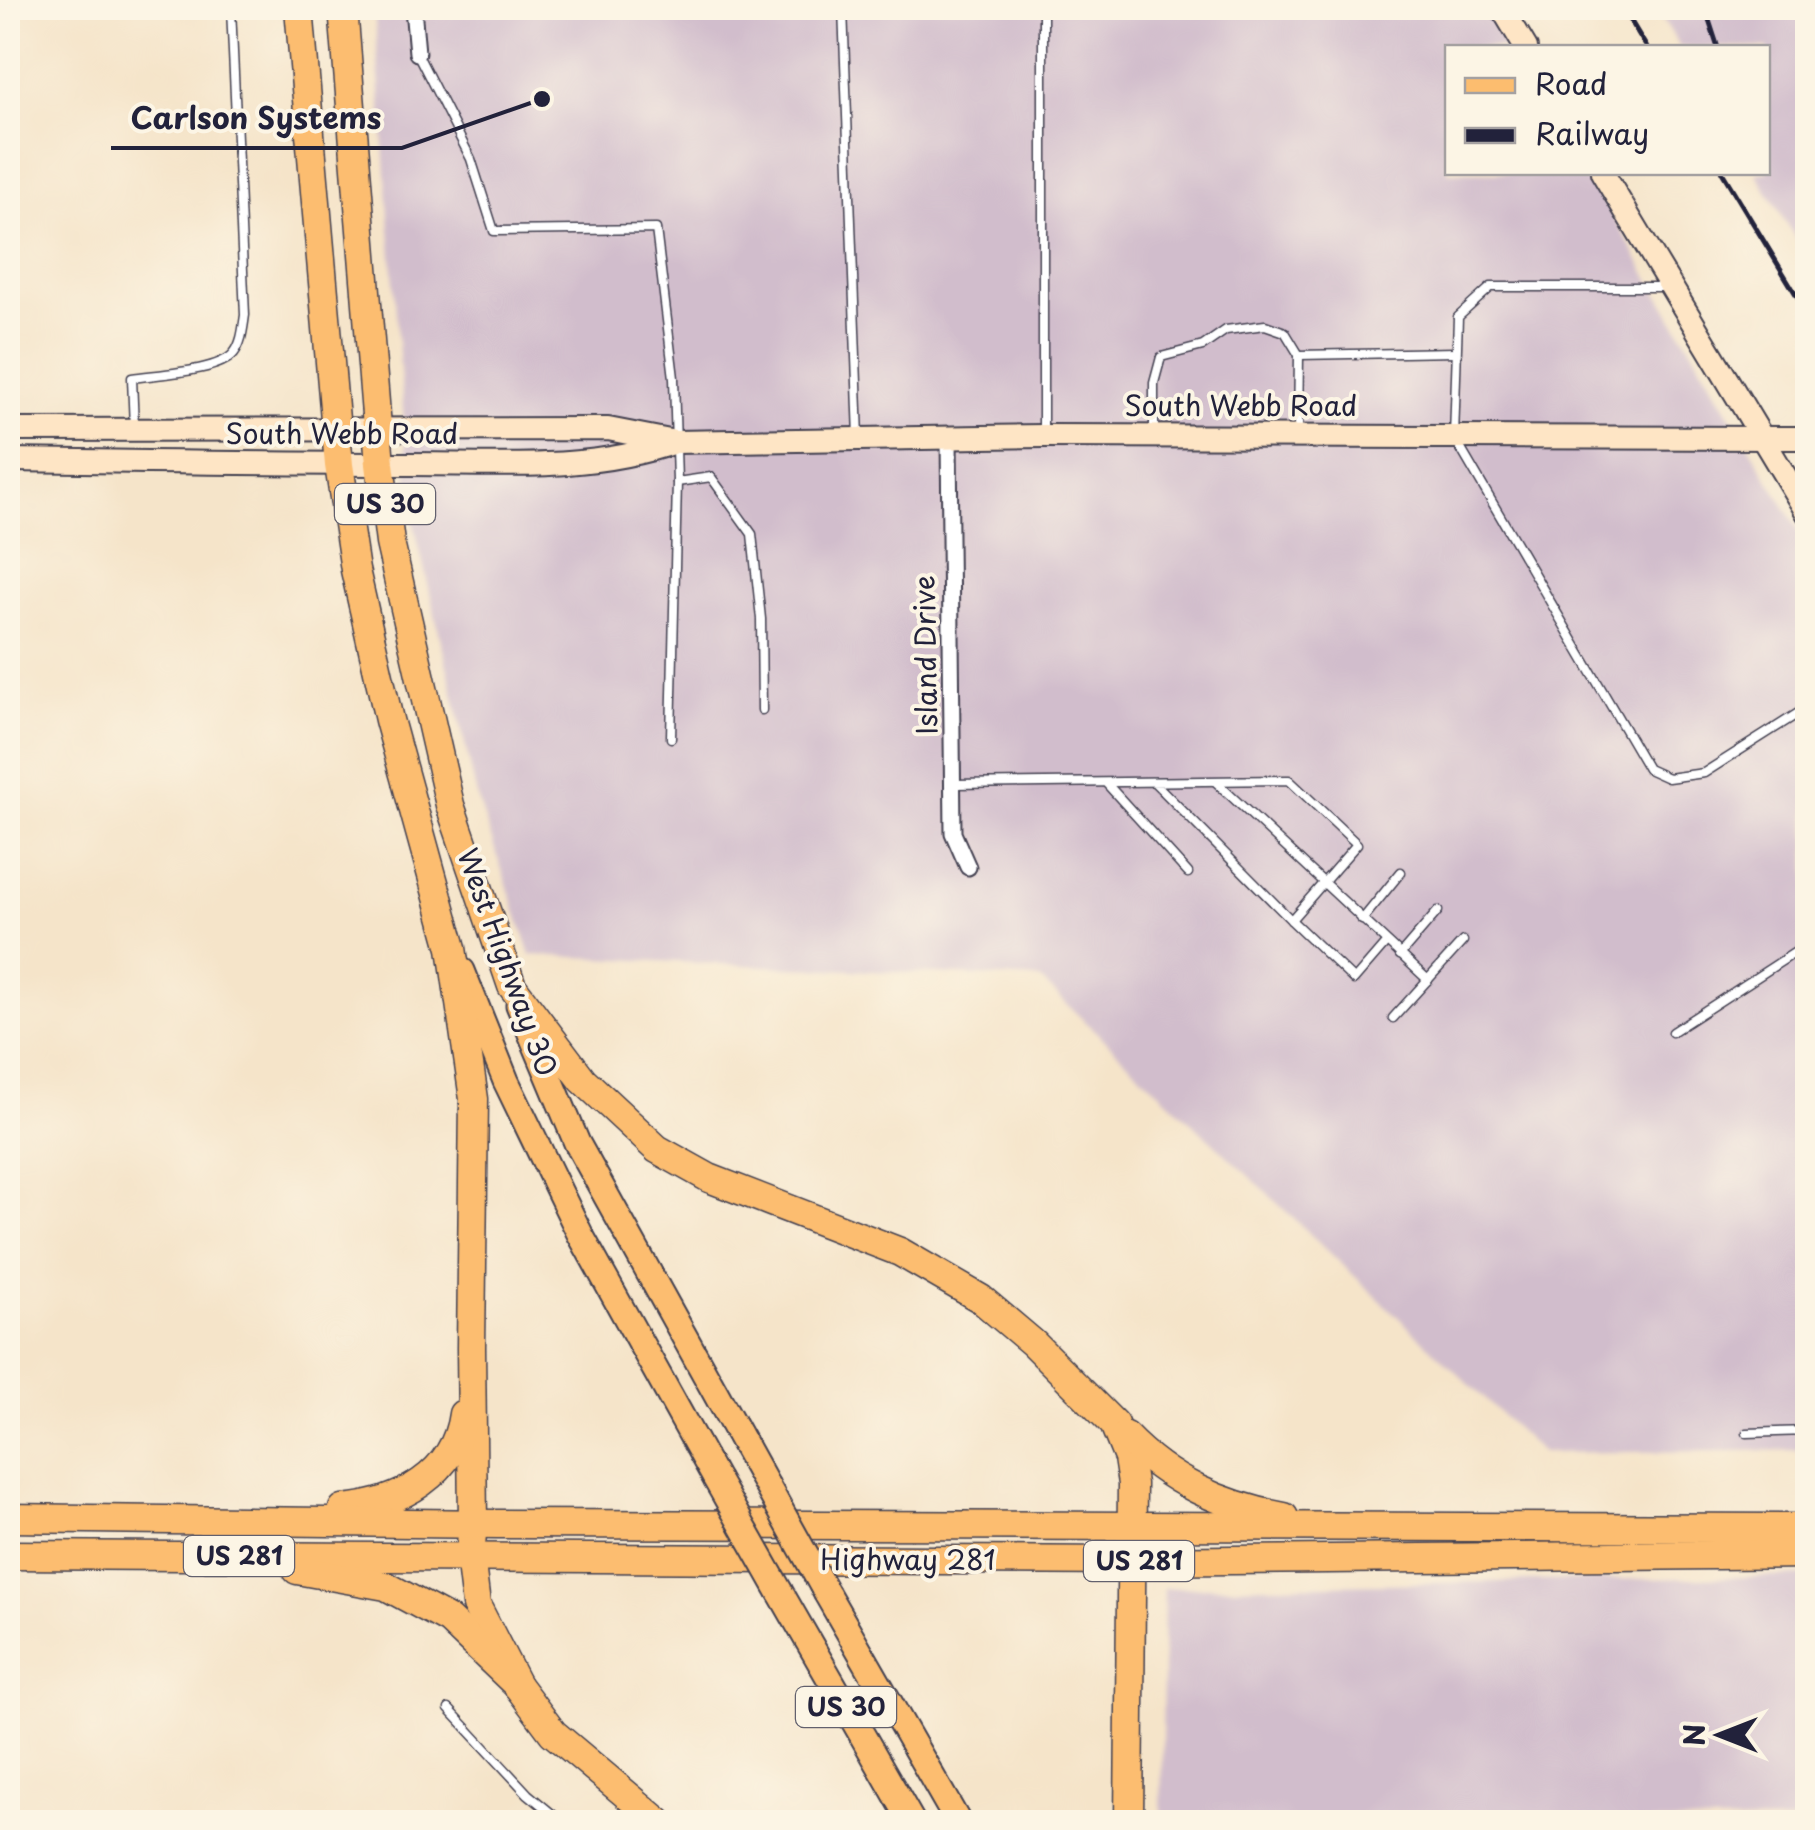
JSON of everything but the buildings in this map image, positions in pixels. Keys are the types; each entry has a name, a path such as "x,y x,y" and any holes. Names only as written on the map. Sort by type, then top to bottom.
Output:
{"highway":[{"name":"West Highway 30","path":"299,8 339,465 355,570 389,720 452,948"},
{"name":"West Highway 30","path":"342,8 390,543 450,805 512,986"},
{"path":"452,948 474,1099 470,1556 476,1605 517,1685 553,1734 659,1822"},
{"path":"512,986 583,1080 658,1149 709,1178 900,1252 981,1300 1033,1343 1150,1463 1215,1497 1280,1516 1364,1528"},
{"path":"187,1520 365,1507 416,1488 452,1448 462,1421 470,1348"},
{"path":"1114,1424 1128,1458 1133,1527 1129,1822"},
{"name":"Highway 281","path":"8,1518 1808,1528"},
{"name":"Highway 281","path":"8,1556 1132,1562 1808,1554"},
{"path":"181,1556 314,1572 386,1586 449,1620 517,1685"}],"main road":[{"name":"West Highway 30","path":"452,948 506,1081 580,1234 912,1822"},
{"name":"West Highway 30","path":"512,986 577,1144 958,1822"}],"street":[{"path":"414,8 417,53"},
{"path":"1502,8 1524,45"},
{"path":"1604,175 1808,514"},
{"name":"South Webb Road","path":"8,430 608,429 675,442 1043,436 1808,438"},
{"name":"Island Drive","path":"949,439 953,834 968,867"},
{"name":"South Webb Road","path":"8,460 339,465 606,461 675,442"}],"lane":[{"path":"134,430 132,378 222,364 235,352 242,337 245,315 231,8"},
{"path":"843,8 859,438"},
{"path":"1043,8 1043,436"},
{"path":"417,53 471,158 494,231 656,230 674,378 677,482 670,738"},
{"path":"1671,287 1491,287 1458,317 1454,437 1648,769 1668,778 1704,773 1808,707"},
{"path":"1154,436 1154,383 1161,357 1203,346 1226,330 1265,325 1285,332 1299,355 1298,436"},
{"path":"1299,355 1455,352"},
{"path":"677,482 711,477 752,534 761,619 762,710"},
{"path":"953,784 1290,780 1357,844 1291,920"},
{"path":"1216,782 1428,980"},
{"path":"1107,783 1188,872"},
{"path":"1155,783 1354,980 1386,942"},
{"path":"1362,920 1400,872"},
{"path":"1400,955 1438,911"},
{"path":"1393,1018 1462,941"},
{"path":"1672,1032 1808,944"},
{"path":"1747,1433 1808,1431"},
{"path":"449,1709 528,1794 562,1822"}],"shaded area":[{"path":"374,8 1488,8 1511,45 1445,45 1445,175 1588,175 1807,544 1807,1450 1542,1453 1040,979 531,955 478,800 410,507"},
{"path":"1656,8 1807,8 1807,258 1757,175 1770,175 1770,45 1679,45"},
{"path":"1807,1576 1807,1822 1161,1822 1164,1588"}],"railway":[{"path":"1623,8 1645,45"},
{"path":"1705,8 1717,45"},
{"path":"1770,160 1772,165"},
{"path":"1724,175 1808,314"}],"place":[{"name":"Carlson Systems","path":"542,99"}]}
